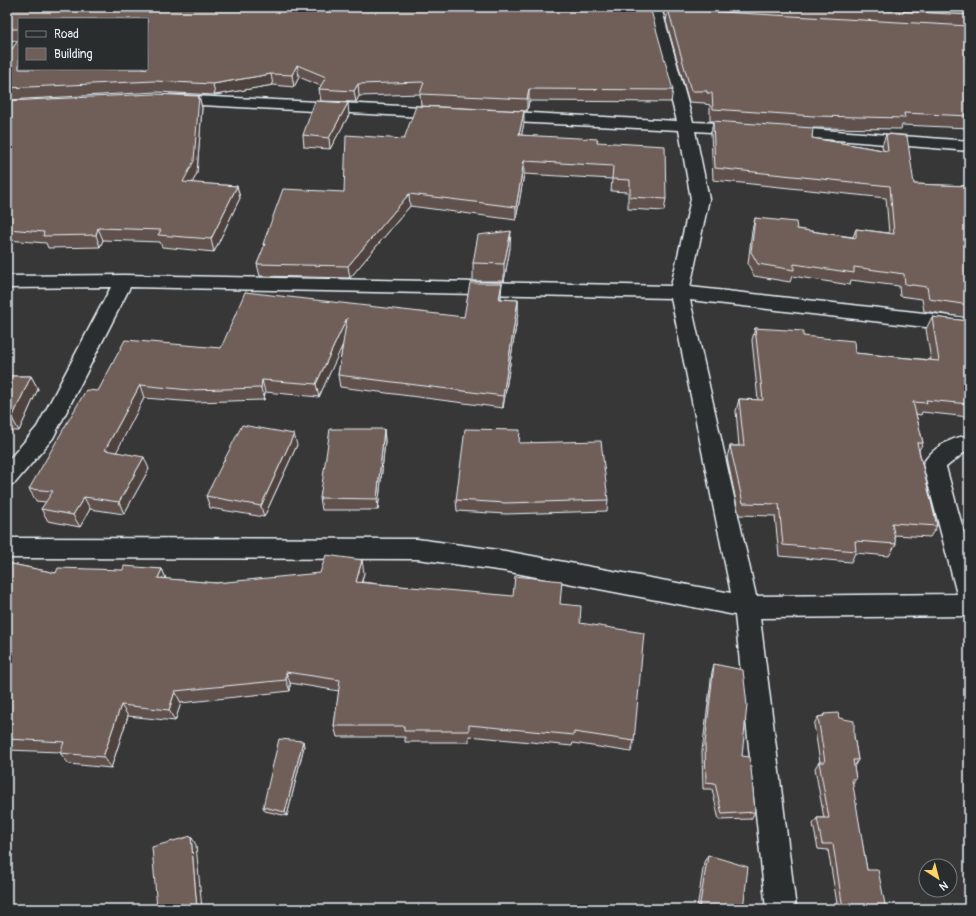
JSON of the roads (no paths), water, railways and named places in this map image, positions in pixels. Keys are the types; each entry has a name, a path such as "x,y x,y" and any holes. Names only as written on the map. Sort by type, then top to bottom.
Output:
{"street":[{"path":"656,12 686,125 700,199 679,292 746,607 781,909"},
{"path":"157,99 457,114"},
{"path":"481,115 686,125 969,146"},
{"path":"7,477 45,432 124,281"},
{"path":"7,282 124,281 679,292 969,325"},
{"path":"969,444 960,444 934,464 969,595"},
{"path":"7,548 417,550 505,561 746,607 969,605"}]}
